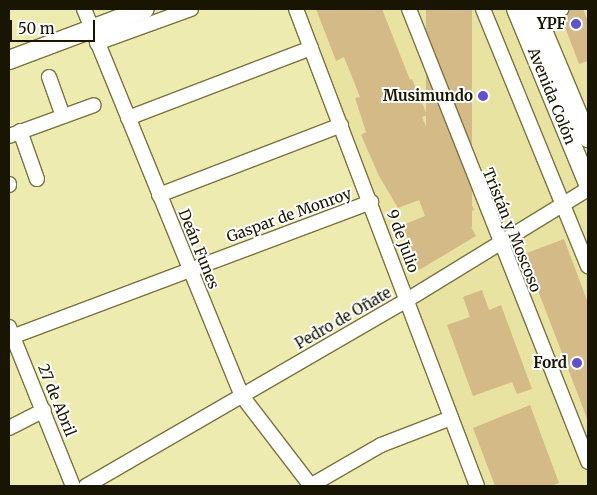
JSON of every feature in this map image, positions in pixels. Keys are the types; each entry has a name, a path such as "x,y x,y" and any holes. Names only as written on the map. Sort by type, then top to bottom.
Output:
{"main road":[{"path":"9,60 94,36 145,9"},
{"name":"Avenida Colón","path":"516,9 588,184"},
{"name":"Avenida Colón","path":"537,14 588,138"}],"street":[{"name":"Deán Funes","path":"84,9 242,396 311,486"},
{"path":"94,36 190,9"},
{"name":"9 de Julio","path":"296,9 371,202 477,486"},
{"name":"Tristán y Moscoso","path":"409,9 500,244 588,462"},
{"path":"483,9 588,266"},
{"path":"537,14 562,9"},
{"path":"128,118 311,48"},
{"path":"49,77 63,116"},
{"path":"37,179 14,133 94,105"},
{"path":"159,195 341,125"},
{"name":"Pedro de Oñate","path":"86,486 407,300 588,189"},
{"name":"Gaspar de Monroy","path":"10,334 371,202"},
{"name":"27 de Abril","path":"10,334 44,410 73,486"},
{"path":"9,428 44,410"},
{"path":"311,486 381,444 451,418"}],"shaded area":[{"path":"295,9 588,9 588,486 479,486"}],"building":[{"path":"316,9 382,9 410,80 412,79 427,115 422,117 431,138 441,133 457,172 444,177 453,199 467,194 474,210 464,214 476,236 419,270 403,225 425,216 419,200 398,208 379,176 361,135 366,132 355,98 360,97 344,57 336,61"},
{"path":"426,9 472,9 472,227 426,227"},
{"path":"571,9 583,9 588,21 588,61 579,64 562,19"},
{"name":"Ford","path":"564,239 588,303 588,421 524,254"},
{"path":"482,290 489,310 501,305 532,389 517,394 512,382 473,396 447,325 470,317 463,297"},
{"path":"530,405 559,483 551,486 495,486 473,428"}],"place":[{"name":"YPF","path":"576,24"},
{"name":"Musimundo","path":"483,96"},
{"name":"Ford","path":"577,363"}]}
